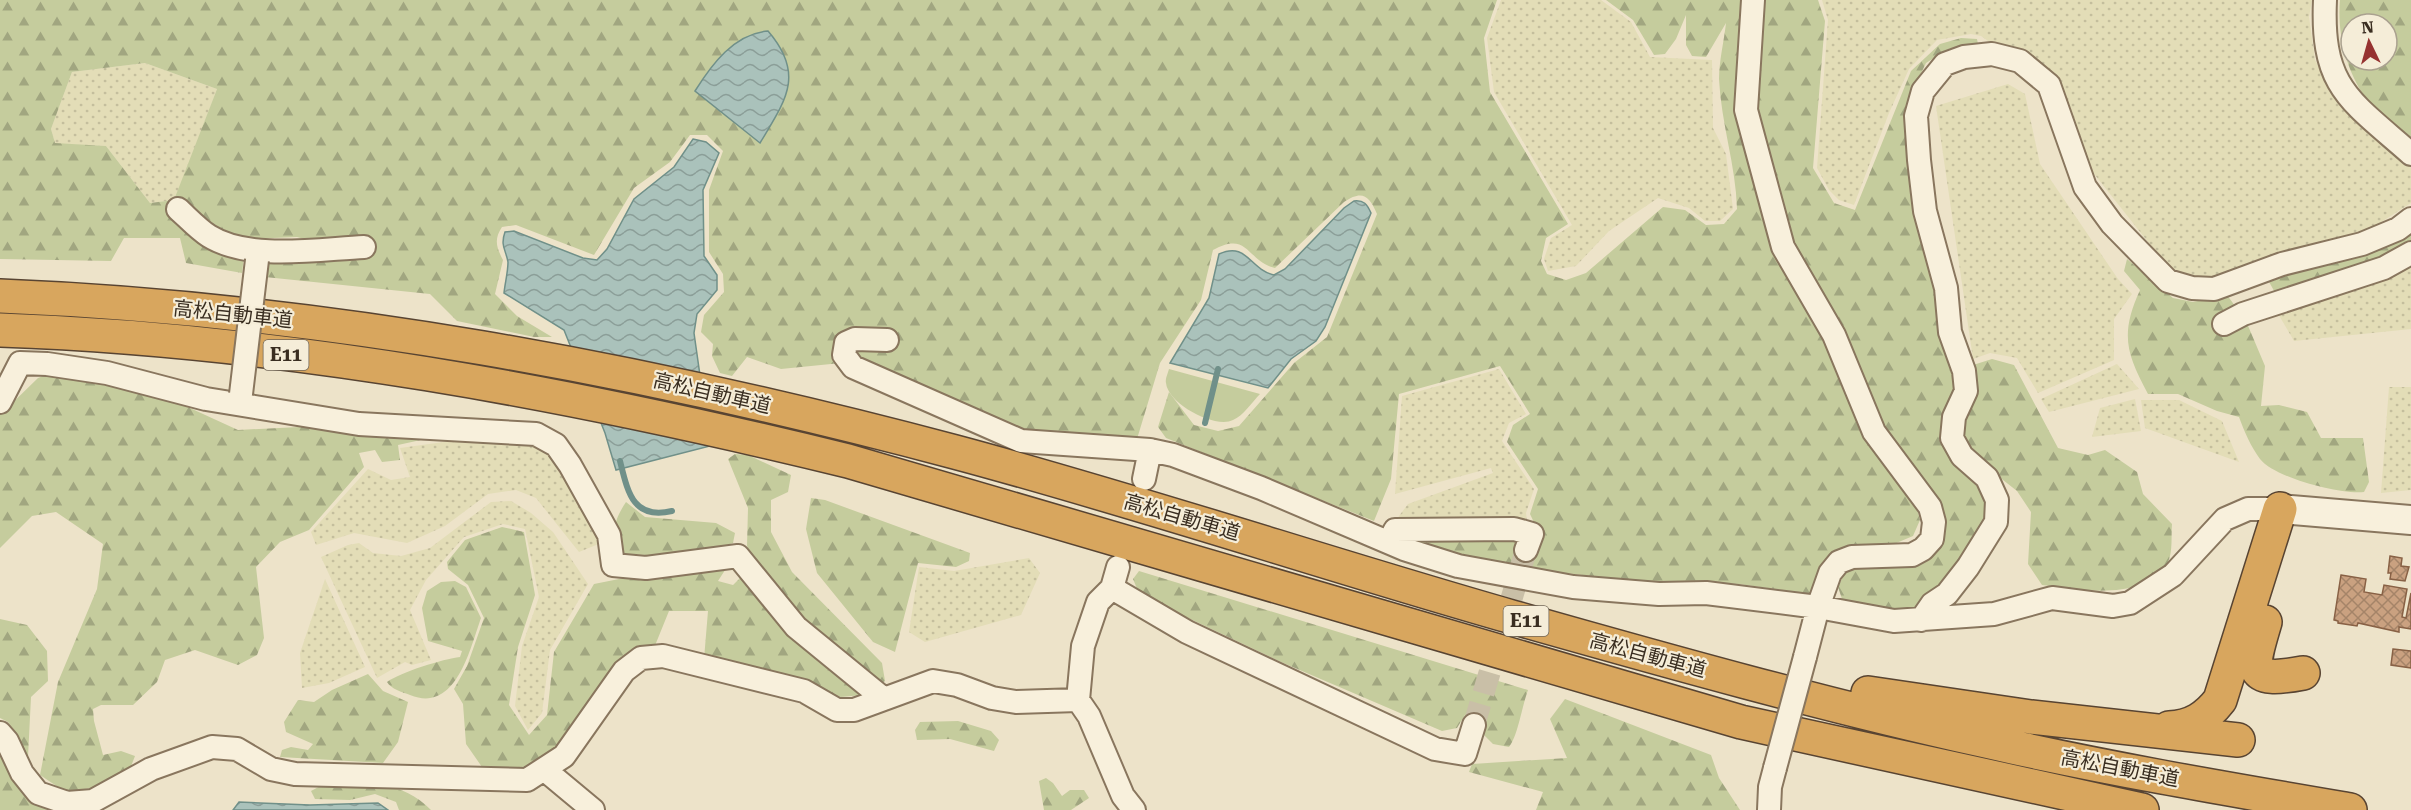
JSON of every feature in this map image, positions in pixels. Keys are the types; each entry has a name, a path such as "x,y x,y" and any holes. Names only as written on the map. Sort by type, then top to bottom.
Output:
{"highway":[{"name":"高松自動車道","path":"0,296 80,299 242,313 553,360 712,392 956,453 1243,535 1509,616 1770,688 1980,740 2157,777 2350,810"},
{"name":"高松自動車道","path":"0,330 77,333 238,348 571,398 714,428 848,461 1741,722 2142,810"},
{"path":"2147,729 2193,724 2209,714 2220,700 2289,510"},
{"path":"2289,510 2255,664 2259,673 2268,678 2303,673"},
{"path":"1509,616 1866,693 2031,717 2238,740"},
{"path":"1741,722 1823,752 2063,810"}],"street":[{"path":"1753,0 1746,110 1783,247 1834,335 1874,432 1930,507 1934,522 1932,539 1923,549 1912,555 1852,557 1839,562 1830,573 1818,607 1770,787 1769,810 1775,810"},
{"path":"2325,0 2323,32 2329,64 2342,91 2411,154"},
{"path":"1921,620 1932,604 1947,594 1968,567 1996,522 1997,500 1987,478 1962,456 1952,438 1954,417 1966,391 1964,370 1950,332 1946,288 1925,211 1916,116 1923,91 1945,64 1964,57 1992,54 2020,61 2049,85 2085,187 2112,224 2168,281 2192,288 2214,289 2282,264 2362,244 2398,229 2411,219"},
{"path":"178,209 209,236 257,255 364,247"},
{"path":"2224,324 2244,314 2384,268 2411,253"},
{"path":"240,400 257,255"},
{"path":"888,340 855,339 846,343 844,355 853,367 1021,441 1150,450 1173,455 1261,488 1389,542 1458,566 1573,587 1659,594 1706,593 1818,607 1879,620 1921,620 1994,615 2052,598 2113,606 2130,603 2173,575 2224,519 2248,509 2411,520"},
{"path":"0,402 20,363 47,364 106,373 206,399 240,400 359,424 537,434 556,446 570,465 609,535 613,565 646,568 738,556 796,627 884,699"},
{"path":"1144,479 1150,450"},
{"path":"1389,542 1395,530 1514,530 1532,534 1526,550"},
{"path":"1134,810 1123,796 1089,716 1078,700 1083,646 1098,602 1115,577 1187,632 1435,749 1465,754 1474,725"},
{"path":"0,733 7,741 22,773 38,793 67,803 93,801 151,769 212,747 237,749 271,769 295,774 527,780 564,756 624,671 641,658 663,656 804,692 837,710 854,710 933,681 957,685 992,698 1016,702 1078,700"},
{"path":"545,770 593,810"}],"shaded area":[{"path":"1501,0 1601,0 1631,22 1650,57 1712,60 1713,128 1726,154 1733,209 1720,221 1705,221 1689,208 1658,198 1609,231 1576,266 1548,271 1544,259 1551,238 1572,225 1494,92 1487,38"},
{"path":"1822,0 2312,0 2309,17 2315,60 2336,97 2411,165 2411,203 2364,233 2293,250 2210,278 2189,277 2171,271 2087,165 2055,75 2034,56 1998,48 1981,36 1971,34 1937,40 1909,69 1889,113 1854,205 1839,200 1829,190 1817,168 1828,20"},
{"path":"145,63 217,89 175,200 150,203 106,146 55,144 51,129 72,72"},
{"path":"2008,84 2025,94 2040,164 2118,279 2132,294 2114,319 2114,360 2038,393 2017,358 1990,353 1973,359 1936,106"},
{"path":"2411,265 2411,329 2294,341 2277,312"},
{"path":"2117,364 2139,389 2049,412 2041,399"},
{"path":"1499,369 1526,414 1509,423 1502,441 1534,489 1526,513 1527,521 1401,520 1399,516 1408,504 1493,473 1491,468 1395,494 1402,396"},
{"path":"2389,387 2411,387 2411,490 2381,493"},
{"path":"2135,399 2141,431 2092,437 2100,408"},
{"path":"2141,400 2179,400 2222,421 2239,462 2145,428"},
{"path":"451,441 530,444 549,451 601,543 579,552 536,498 516,490 488,494 445,526 407,543 354,533 316,545 311,532 368,469 391,480 410,477 400,448"},
{"path":"511,501 531,513 553,532 588,584 550,650 542,713 528,730 515,706 522,646 539,597 525,529 503,524 464,537 426,580 410,610 431,660 412,665 405,662 377,678 321,557 348,545 359,543 373,553 401,556 430,548 491,502"},
{"path":"1029,558 1040,573 1021,615 925,642 909,632 919,567 954,571"},
{"path":"325,579 365,667 329,683 302,688 300,653"}],"green space":[{"path":"0,0 1497,0 1484,38 1490,92 1568,224 1546,238 1541,261 1547,274 1566,280 1586,273 1663,207 1685,210 1706,225 1724,224 1737,209 1719,79 1726,23 1706,57 1692,56 1686,45 1686,15 1676,39 1665,54 1654,55 1633,20 1606,0 1744,0 1775,251 1915,502 1920,520 1913,536 1894,544 1857,546 1836,554 1821,566 1811,594 1739,584 1634,581 1531,569 1493,563 1420,544 1422,537 1538,531 1530,514 1538,489 1507,442 1513,425 1530,414 1500,366 1399,394 1391,479 1374,521 1166,438 1158,427 1169,392 1194,425 1218,431 1239,426 1294,363 1327,337 1377,214 1371,202 1364,196 1356,196 1344,202 1275,268 1265,264 1241,245 1234,243 1213,250 1201,300 1160,363 1137,439 1046,436 1009,428 841,363 781,369 747,357 732,376 720,373 712,356 713,344 701,332 704,315 724,292 723,274 709,252 709,190 723,151 707,135 690,135 670,162 634,188 594,255 516,225 502,227 497,243 503,260 495,294 517,316 552,337 534,337 457,321 430,294 265,277 267,257 312,241 297,237 246,239 242,273 186,263 180,238 124,238 111,261 0,259","holes":["145,63 217,89 174,200 150,203 106,146 55,143 51,129 72,72"]},
{"path":"1760,0 1818,0 1825,21 1813,168 1834,203 1855,210 1911,71 1940,44 1961,38 1977,39 1978,44 1948,49 1926,63 1909,98 1906,153 1917,224 1933,284 1941,335 1954,365 1957,388 1941,432 1950,457 1986,496 1989,519 1955,569 1917,609 1876,610 1842,599 1838,587 1846,570 1865,566 1917,565 1936,548 1945,530 1940,506 1882,429 1791,240 1755,108"},
{"path":"2340,0 2411,0 2411,137 2375,108 2365,97 2352,72 2399,72 2399,12 2339,12"},
{"path":"2411,231 2411,245 2278,298 2268,280"},
{"path":"2127,259 2173,298 2193,302 2227,295 2246,321 2265,366 2261,406 2279,405 2307,412 2321,438 2363,438 2369,482 2364,492 2325,488 2279,473 2260,459 2239,417 2217,411 2178,394 2148,394 2135,367 2128,343 2130,319 2140,290 2124,271"},
{"path":"1992,359 2014,365 2058,448 2088,455 2105,450 2137,472 2143,494 2172,524 2170,558 2158,575 2145,583 2111,590 2042,585 2028,564 2031,512 2017,491 1984,465 1964,437 1973,365"},
{"path":"1169,369 1260,394 1244,412 1233,420 1225,422 1204,418 1183,406 1169,391 1166,378"},
{"path":"56,371 179,403 238,430 319,426 448,434 398,445 400,460 382,462 375,450 359,453 364,467 309,530 280,542 256,567 264,638 257,655 238,665 195,650 165,660 157,682 133,705 101,705 93,709 103,755 121,751 135,756 128,774 99,786 67,793 40,775 58,682 97,589 103,544 56,512 32,516 0,548 0,415 38,378"},
{"path":"735,454 748,455 791,475 788,492 771,500 771,532 792,572 882,663 885,681 879,685 805,625 761,575 747,546 748,508 728,459"},
{"path":"811,498 825,500 970,553 969,561 956,567 918,563 895,652 873,642 817,573 806,529"},
{"path":"626,502 645,517 716,523 735,533 733,543 694,553 625,554 617,540 615,528 618,516"},
{"path":"502,527 524,532 535,595 518,647 509,705 529,735 547,715 554,652 594,584 629,577 727,567 718,581 733,585 744,574 862,695 841,697 704,659 708,611 669,611 654,648 559,753 532,765 507,770 482,767 466,744 463,704 454,689 467,666 484,618 468,585 448,569 447,562 465,540"},
{"path":"1139,571 1528,690 1512,742 1509,747 1493,744 1482,733 1482,724 1465,715 1457,728 1442,731 1281,662 1146,598 1138,591 1133,579"},
{"path":"455,581 466,587 481,618 459,675 450,687 439,695 426,698 410,695 394,688 387,682 393,678 422,666 460,657 462,651 428,641 422,608 427,591 441,582"},
{"path":"0,619 27,625 47,651 48,681 31,697 28,757 8,722 0,718"},
{"path":"368,674 383,691 408,702 398,742 383,763 280,757 282,750 291,747 308,750 313,744 286,732 284,722 298,700 314,702 332,690"},
{"path":"1565,699 1711,755 1719,778 1740,810 1536,810 1543,792 1469,772 1472,764 1567,758 1550,719"},
{"path":"958,721 991,731 999,740 994,751 950,739 917,740 915,730 920,722"},
{"path":"0,741 27,792 50,810 0,810"},
{"path":"1046,778 1053,783 1062,796 1070,790 1084,790 1089,798 1071,810 1044,810 1039,781"},
{"path":"328,782 396,788 420,800 431,810 399,810 396,802 375,794 350,800 315,799 311,791"}],"water":[{"path":"768,31 780,47 789,75 784,101 760,143 695,91 717,61 734,44 756,33"},
{"path":"693,139 706,142 719,153 703,190 704,256 717,275 717,290 697,314 694,333 710,446 616,470 605,433 564,330 504,293 508,270 503,244 505,232 514,231 583,258 597,260 607,249 634,199 674,167"},
{"path":"1354,201 1365,203 1371,213 1325,327 1316,341 1291,359 1268,388 1170,363 1209,298 1219,254 1228,251 1242,253 1266,272 1274,275 1285,269 1344,208"},
{"path":"239,802 310,805 378,803 388,810 233,810"}],"building":[{"path":"2390,556 2402,558 2401,566 2409,567 2405,581 2390,579 2391,573 2388,573"},
{"path":"2341,575 2366,579 2364,592 2382,595 2384,585 2407,589 2402,617 2406,618 2411,593 2411,629 2399,627 2399,632 2358,623 2357,626 2338,623 2334,620"},
{"path":"2393,649 2411,651 2411,668 2391,665"}],"waterway":[{"path":"1205,423 1218,369"},
{"path":"620,461 630,493 641,508 659,513 672,511"}],"tunnel":[{"path":"1474,725 1526,550"}]}
